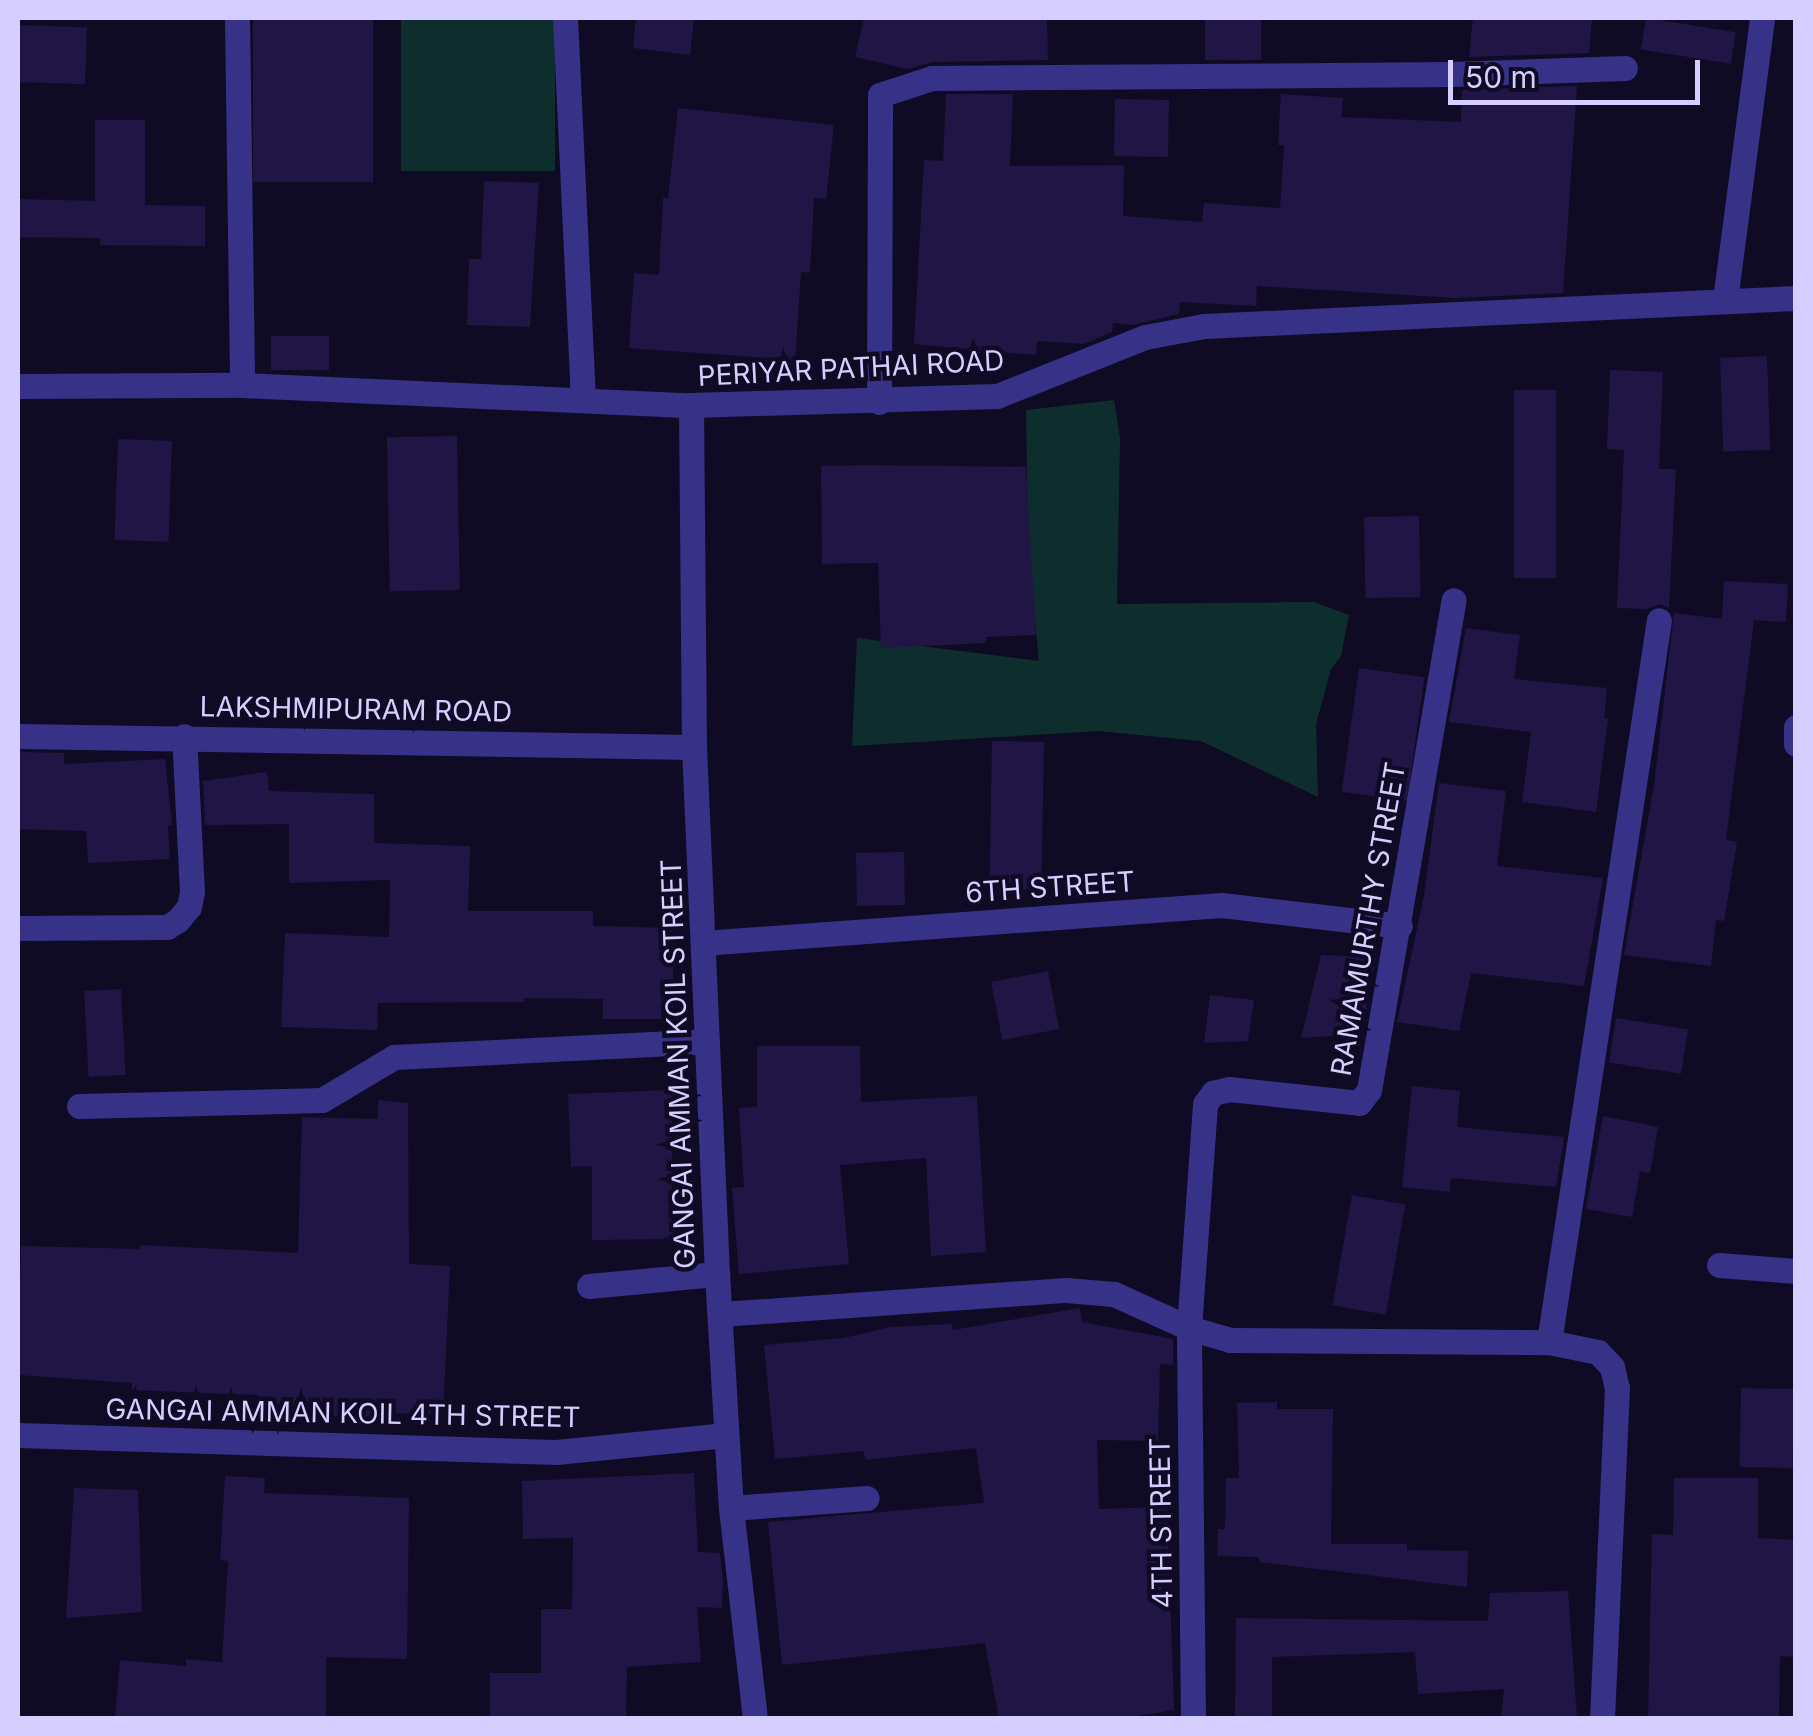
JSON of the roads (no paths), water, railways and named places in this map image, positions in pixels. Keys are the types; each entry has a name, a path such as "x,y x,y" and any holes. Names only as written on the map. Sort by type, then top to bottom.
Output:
{"street":[{"path":"237,18 242,384"},
{"path":"565,18 583,399"},
{"path":"1725,300 1762,18"},
{"path":"879,402 880,95 932,78 1452,74 1625,68"},
{"name":"PERIYAR PATHAI ROAD","path":"18,386 242,384 691,405 879,402 997,396 1145,338 1204,326 1796,298"},
{"name":"GANGAI AMMAN KOIL STREET","path":"691,405 694,747 717,1274 730,1508 755,1718"},
{"name":"RAMAMURTHY STREET","path":"1189,1328 1205,1104 1214,1092 1230,1088 1359,1102 1369,1090 1454,600"},
{"path":"1549,1342 1660,620"},
{"path":"1796,727 1796,744"},
{"name":"LAKSHMIPURAM ROAD","path":"18,736 694,747"},
{"path":"18,928 167,927 189,908 192,892 184,736"},
{"name":"6TH STREET","path":"703,943 1222,904 1400,926"},
{"path":"79,1106 322,1100 394,1057 708,1042"},
{"path":"1720,1265 1796,1271"},
{"path":"589,1286 717,1274"},
{"path":"721,1314 1066,1290 1114,1294 1189,1328 1230,1340 1549,1342 1598,1352 1612,1368 1616,1388 1602,1718"},
{"name":"4TH STREET","path":"1189,1328 1194,1718"},
{"name":"GANGAI AMMAN KOIL 4TH STREET","path":"18,1434 556,1452 726,1435"},
{"path":"730,1508 867,1498"}]}
